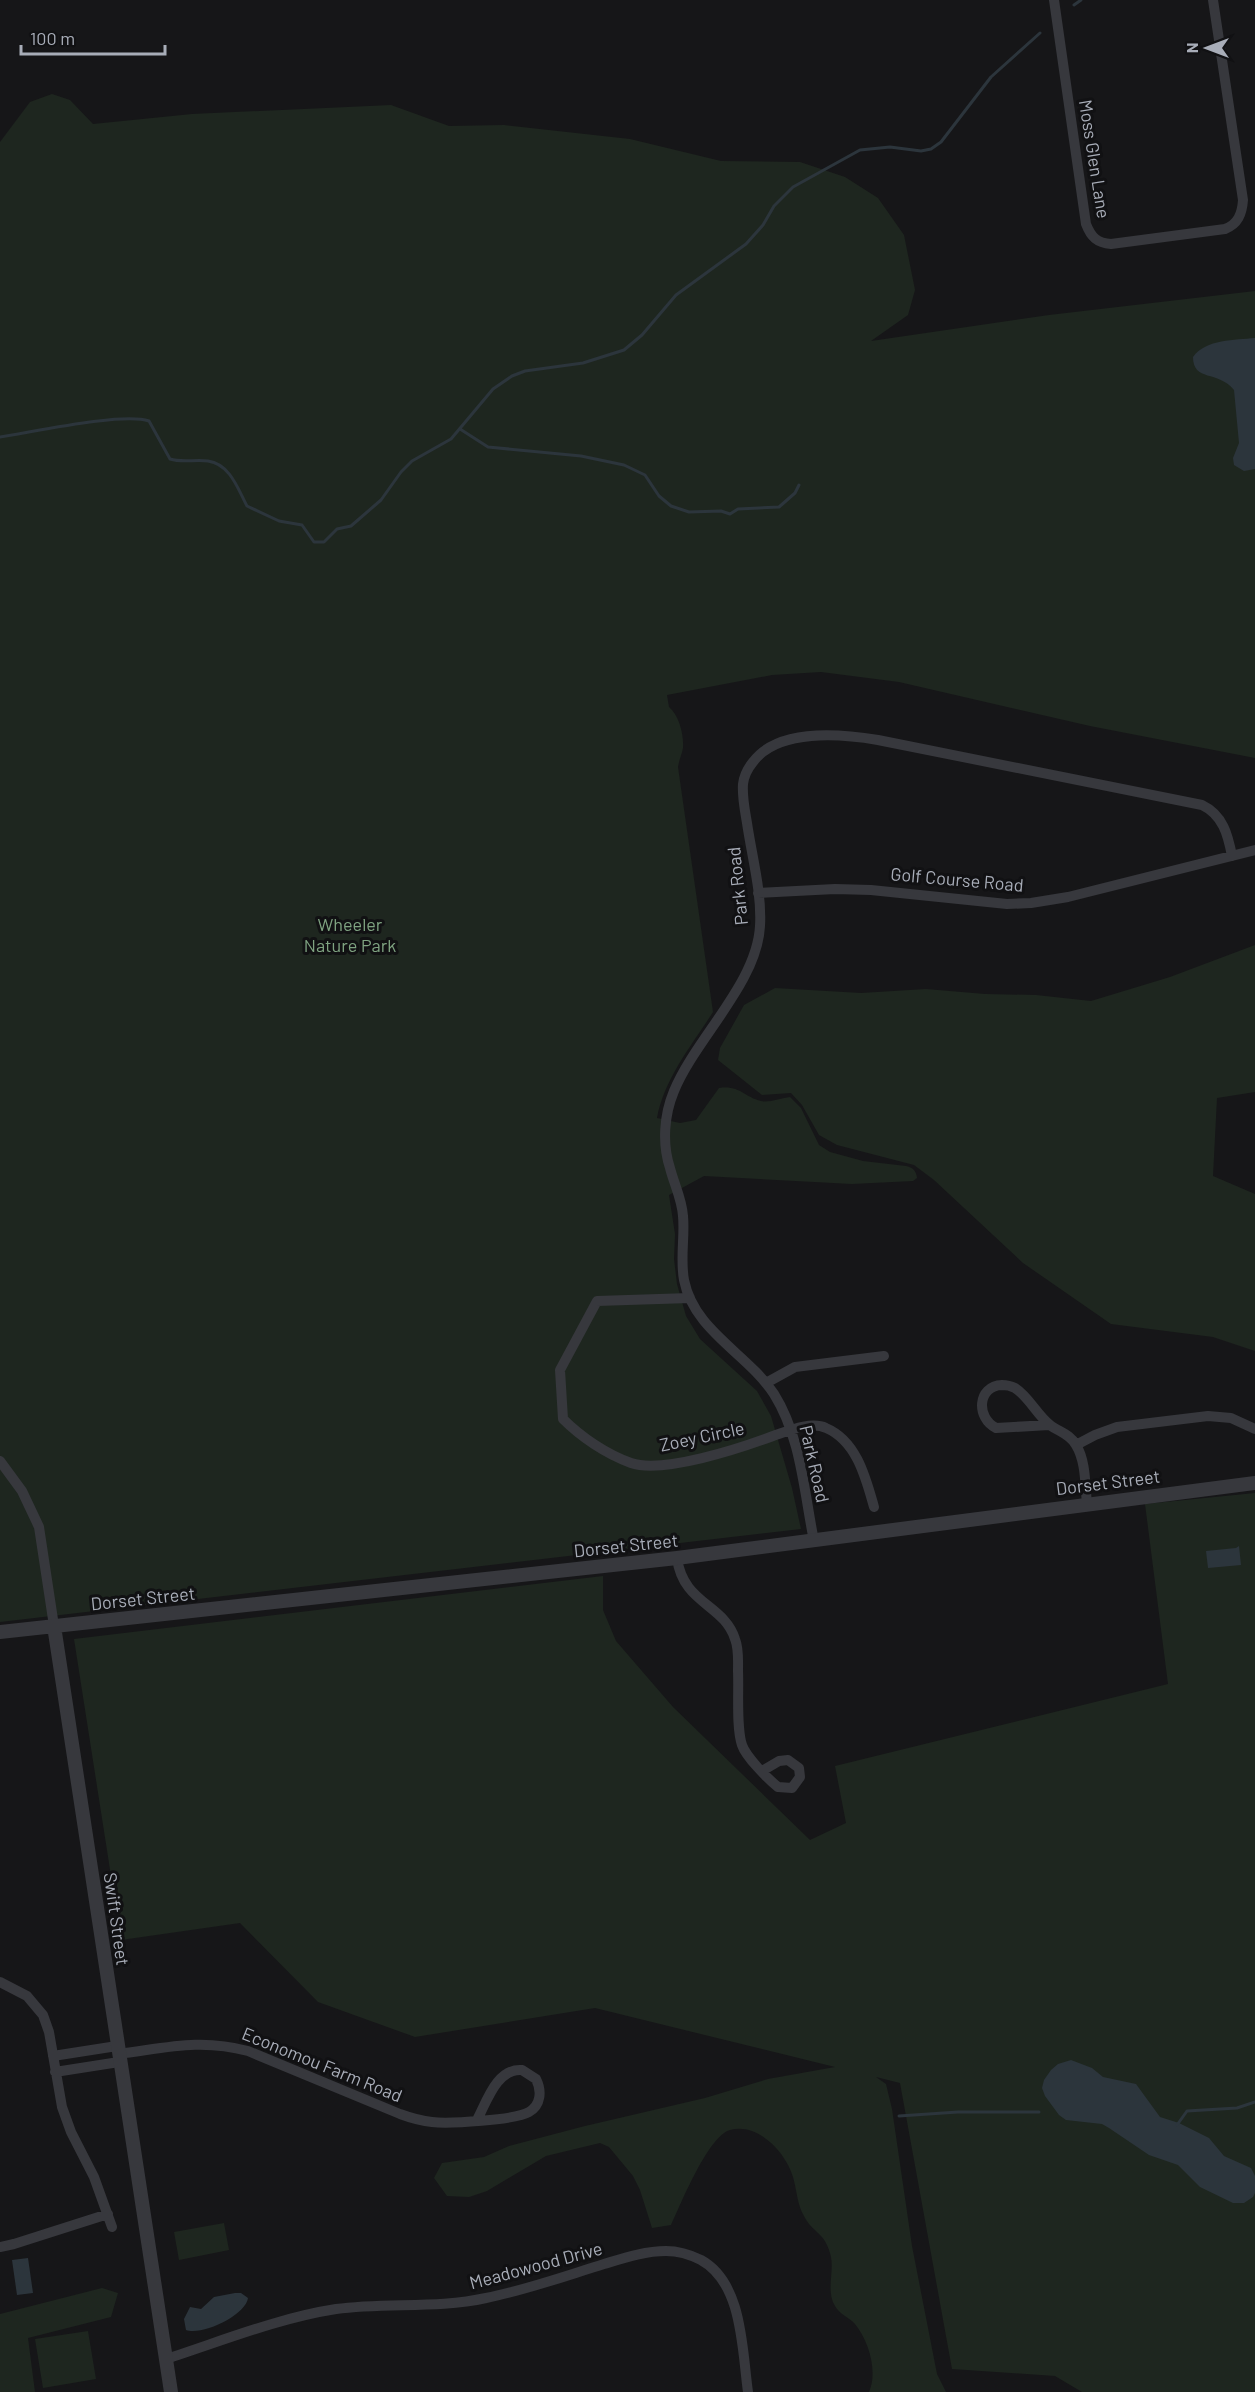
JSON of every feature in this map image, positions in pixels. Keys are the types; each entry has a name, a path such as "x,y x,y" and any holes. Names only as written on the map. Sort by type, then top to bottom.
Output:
{"street":[{"name":"Moss Glen Lane","path":"1054,0 1086,224 1089,232 1098,241 1111,244 1225,229 1234,224 1240,215 1243,200 1213,0"},
{"name":"Park Road","path":"814,1541 791,1430 780,1406 766,1383 748,1362 705,1322 690,1298 682,1266 683,1214 665,1148 667,1115 679,1081 752,961 760,929 758,893 743,794 747,771 755,759 771,747 792,740 848,735 878,740 1202,805 1215,813 1224,826 1232,856"},
{"name":"Golf Course Road","path":"758,893 834,889 871,890 1007,904 1031,903 1068,897 1255,850"},
{"name":"Zoey Circle","path":"690,1298 597,1301 560,1370 563,1419 579,1435 633,1464 669,1465 737,1449 791,1430"},
{"path":"766,1383 795,1366 884,1356"},
{"path":"1050,1425 996,1428 985,1419 981,1409 982,1400 988,1391 996,1386 1011,1386 1019,1391 1050,1425 1065,1434 1076,1445 1081,1458 1087,1504"},
{"path":"1076,1445 1117,1427 1208,1416 1232,1418 1255,1429"},
{"path":"791,1430 809,1426 825,1427 843,1440 863,1467 874,1507"},
{"name":"Swift Street","path":"0,1461 22,1491 39,1527 171,2392"},
{"name":"Dorset Street","path":"0,1632 677,1558 1255,1483"},
{"path":"677,1558 684,1583 726,1623 733,1634 737,1648 741,1740 747,1754 762,1771"},
{"path":"0,1982 19,1990 39,2008 47,2024 66,2120 94,2177 112,2228"},
{"name":"Economou Farm Road","path":"118,2054 197,2043 231,2046 410,2118 437,2123 477,2120 520,2115 537,2104 540,2087 536,2079 522,2070 506,2073 500,2079 477,2120"},
{"path":"53,2056 118,2054"},
{"path":"55,2072 118,2054"},
{"path":"0,2247 108,2214"},
{"name":"Meadowood Drive","path":"166,2359 294,2318 338,2309 441,2304 487,2298 627,2258 666,2251 685,2254 712,2267 729,2290 737,2316 748,2392"}],"green space":[{"name":"Wheeler Nature Park","path":"52,94 70,100 93,124 192,114 391,105 449,126 504,125 630,139 721,161 800,162 845,177 878,198 904,235 915,290 908,315 871,341 1049,315 1255,291 1255,758 1090,726 899,682 821,672 772,675 667,695 669,707 678,720 683,737 683,748 678,767 713,1012 672,1076 657,1118 680,1123 696,1120 719,1088 732,1088 764,1101 790,1097 801,1108 819,1145 830,1152 863,1161 909,1167 914,1170 917,1178 913,1181 852,1184 704,1176 669,1195 675,1234 674,1259 677,1284 686,1316 700,1339 757,1391 771,1416 792,1488 801,1529 0,1622 0,142 30,102"},
{"path":"1255,945 1255,1092 1217,1098 1213,1176 1255,1194 1255,1351 1213,1337 1111,1324 1023,1263 934,1180 914,1165 837,1145 819,1135 802,1105 791,1093 762,1095 718,1060 720,1048 744,1005 775,988 861,993 926,989 1036,995 1091,1001 1170,977"},
{"path":"1255,1493 1255,2392 1082,2392 1055,2376 952,2369 900,2083 876,2077 886,2084 892,2109 912,2246 937,2374 946,2392 869,2392 873,2375 871,2357 860,2331 837,2309 832,2300 832,2263 826,2242 807,2222 798,2202 793,2177 784,2158 769,2142 751,2131 730,2130 722,2135 704,2157 671,2225 652,2228 633,2176 609,2147 600,2143 546,2156 487,2191 469,2197 447,2196 434,2178 442,2163 484,2157 509,2146 705,2098 768,2079 835,2067 595,2008 415,2037 318,2002 240,1923 121,1940 74,1639 603,1576 603,1610 616,1641 673,1707 810,1840 846,1823 835,1766 1168,1684 1145,1504"},
{"path":"224,2223 229,2250 179,2260 174,2232"},
{"path":"102,2288 118,2293 111,2317 28,2338 35,2392 0,2392 0,2314"},
{"path":"88,2331 96,2379 43,2388 35,2339"}],"shaded area":[{"path":"1255,338 1255,469 1244,471 1234,465 1233,458 1239,443 1234,390 1221,380 1197,370 1193,357 1205,347 1213,344"},
{"path":"1239,1546 1241,1565 1208,1568 1206,1551"},
{"path":"1071,2060 1092,2068 1103,2077 1136,2084 1160,2117 1179,2123 1209,2138 1224,2156 1251,2168 1255,2176 1253,2197 1244,2203 1233,2203 1200,2187 1178,2165 1149,2155 1102,2124 1066,2120 1059,2115 1042,2088 1051,2070 1058,2064"},
{"path":"28,2258 33,2293 17,2295 12,2260"},
{"path":"241,2293 248,2298 240,2311 212,2327 202,2330 186,2330 184,2319 190,2307 201,2309 214,2297"}],"waterway":[{"path":"1074,5 1081,0"},
{"path":"0,437 99,421 119,419 149,421 170,459 216,463 228,472 247,506 279,521 302,525 314,542 324,542 337,529 351,526 381,500 412,461 451,439 493,389 512,376 525,371 583,363 624,350 642,335 676,295 746,244 763,225 774,206 793,187 860,150 890,147 921,151 931,149 941,142 991,77 1040,33"},
{"path":"460,429 488,447 581,456 624,465 645,475 659,496 671,506 689,512 721,511 730,514 738,509 779,507 795,493 799,485"},
{"path":"1177,2125 1187,2111 1237,2108 1255,2102"},
{"path":"899,2116 958,2112 1039,2112"}]}
